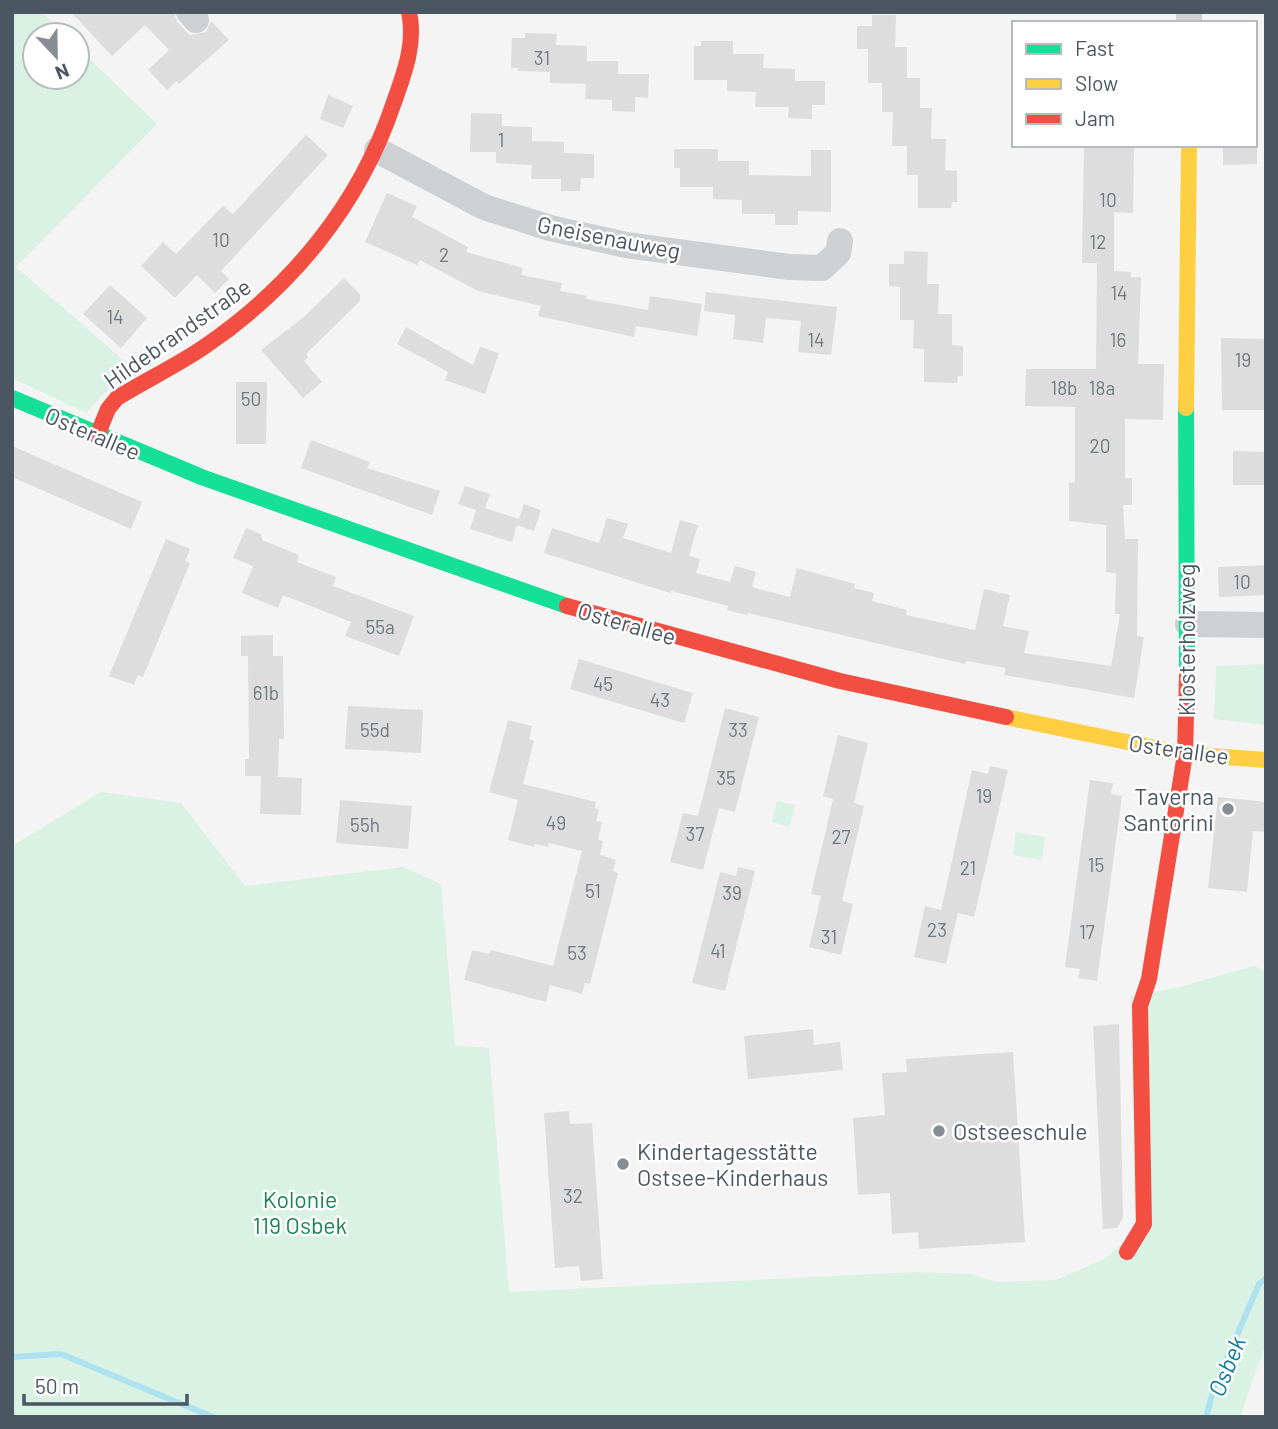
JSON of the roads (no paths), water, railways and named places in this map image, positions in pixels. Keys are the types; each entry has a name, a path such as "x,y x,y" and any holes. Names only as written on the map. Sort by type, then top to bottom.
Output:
{"street":[{"name":"Hildebrandstraße","path":"97,436 108,408 117,398 200,349 274,293 322,240 377,150 410,46 412,35 409,12"},
{"name":"Klosterholzweg","path":"1127,1252 1144,1224 1140,1006 1149,978 1185,754 1188,624 1186,513 1189,147"},
{"name":"Gneisenauweg","path":"377,150 484,207 550,228 626,245 789,267 822,268 832,262 838,253 840,241"},
{"name":"Osterallee","path":"12,398 97,436 213,481 584,612 840,681 1185,754 1266,760"},
{"path":"1188,624 1266,625"}],"waterway":[{"name":"Osbek","path":"1206,1417 1213,1391 1259,1284 1266,1278"},
{"name":"Osbek","path":"12,1357 61,1354 213,1417"}],"place":[{"name":"Taverna Santorini","path":"1228,809"},
{"name":"Ostseeschule","path":"939,1131"},
{"name":"Kindertagesstätte Ostsee-Kinderhaus","path":"623,1164"}],"park label":[{"name":"Kolonie 119 Osbek","path":"300,1212"}]}
